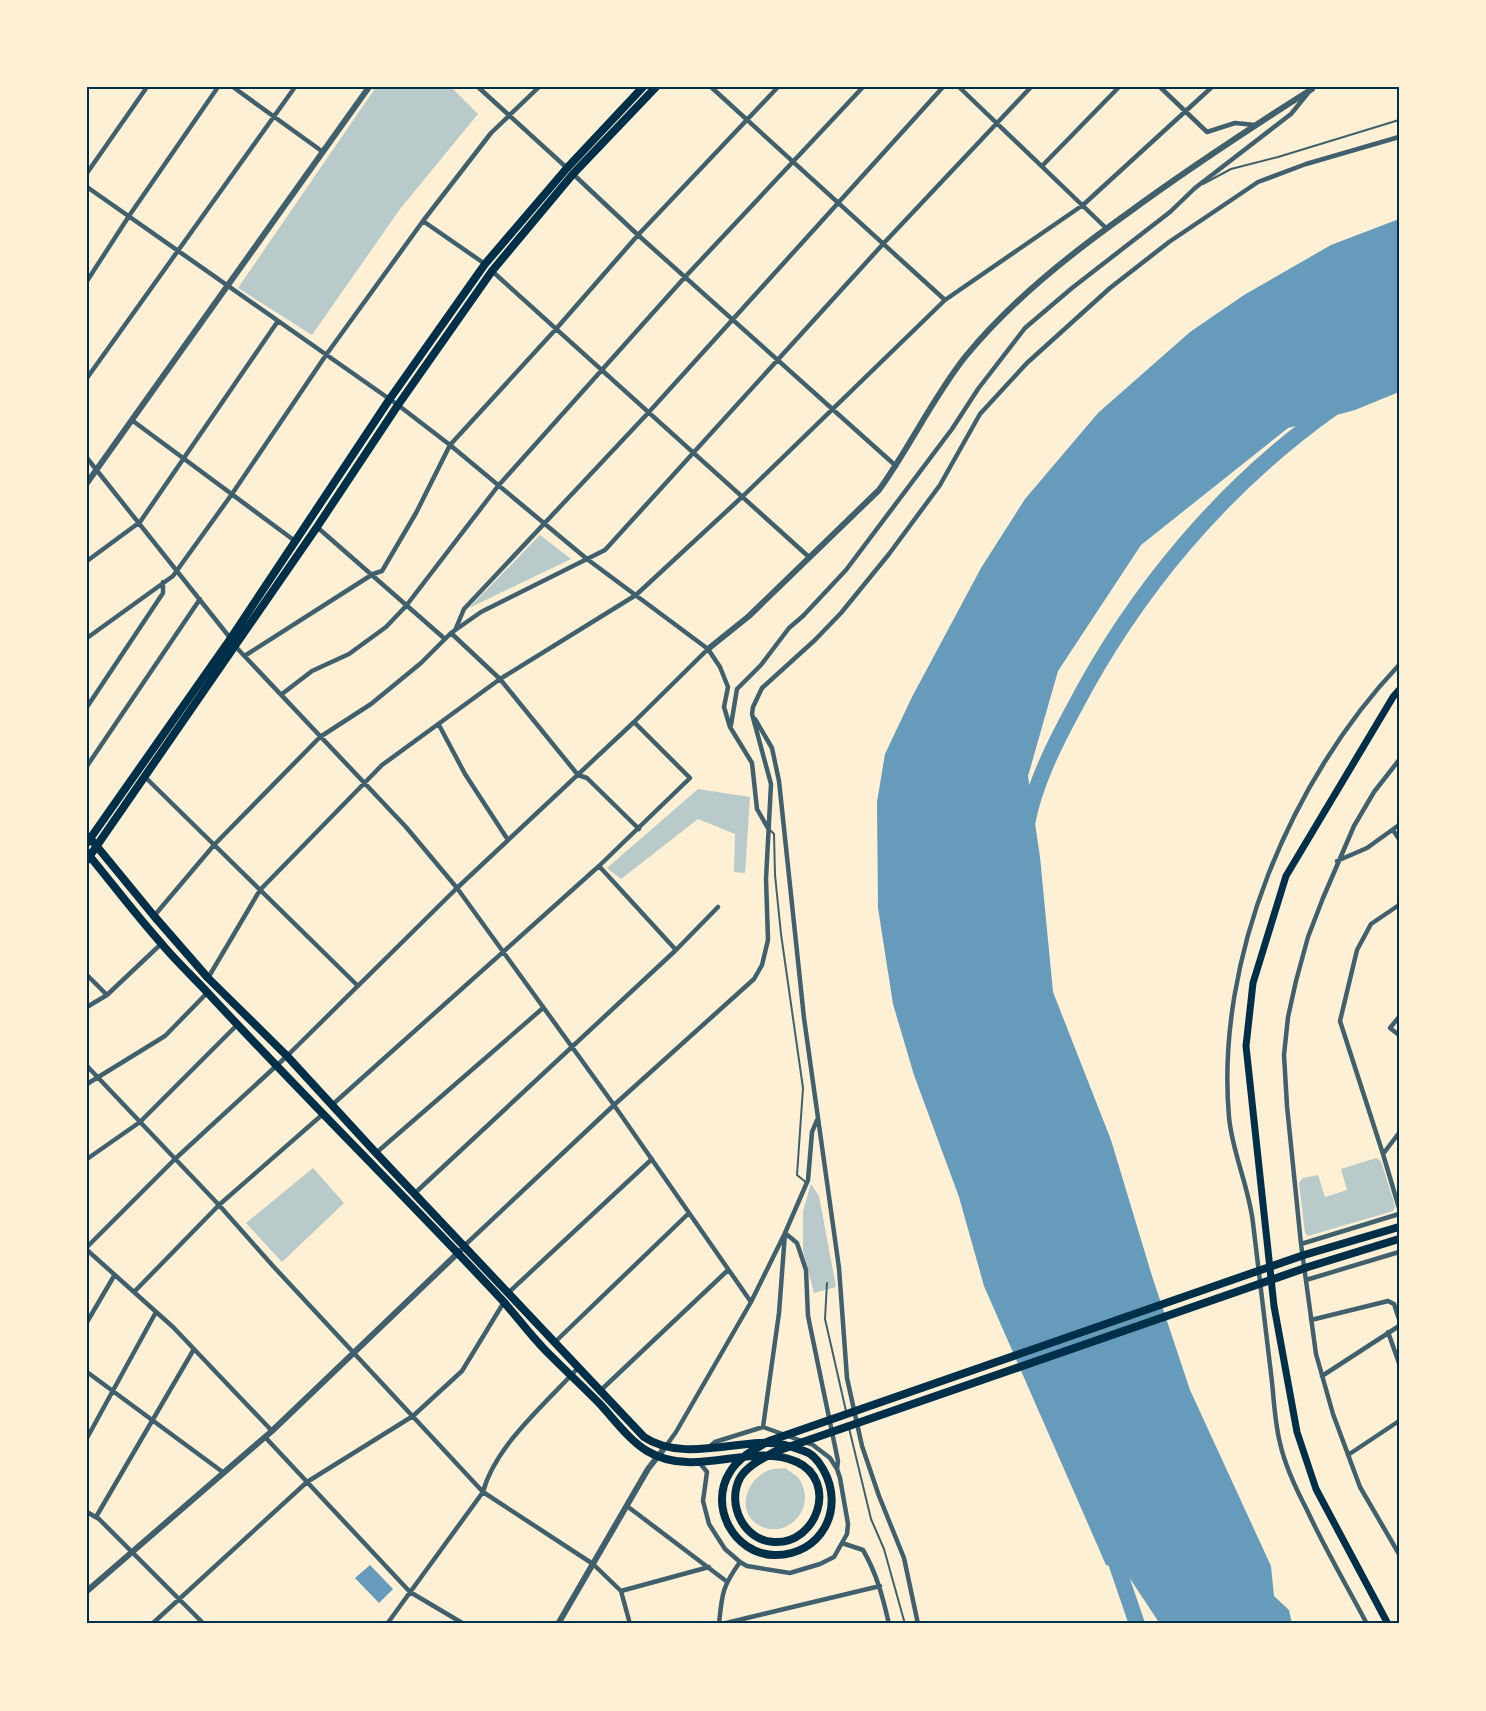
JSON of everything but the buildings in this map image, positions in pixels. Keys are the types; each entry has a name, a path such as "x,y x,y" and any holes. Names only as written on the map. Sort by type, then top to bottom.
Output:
{"main road":[{"path":"643,87 567,168 485,264 389,400 295,541 233,642 97,846 88,856 161,944 504,1302 546,1351 600,1391 644,1437 653,1443 666,1446 704,1450 761,1443 786,1446 806,1451 821,1465 832,1488 832,1510 829,1521 814,1542 801,1550 786,1554 773,1555 748,1548 726,1522 722,1499 729,1473 741,1459 769,1442 1304,1255 1399,1227"},
{"path":"656,87 573,174 492,271 398,405 317,527 88,838 208,978 287,1056 555,1342 575,1372 637,1443 658,1456 684,1462 761,1456 798,1462 811,1473 817,1485 820,1500 817,1515 805,1532 795,1538 774,1542 764,1540 749,1532 740,1520 735,1502 740,1478 749,1468 774,1452 1308,1267 1399,1239"},
{"path":"1388,1624 1316,1489 1297,1432 1274,1306 1246,1046 1253,983 1286,876 1399,690"}],"street":[{"path":"87,173 147,87"},
{"path":"87,281 218,87"},
{"path":"233,87 323,152"},
{"path":"87,378 295,87"},
{"path":"87,483 369,87"},
{"path":"478,87 638,236 897,467"},
{"path":"87,638 177,570 232,494 326,355 423,221 491,133 539,87"},
{"path":"711,87 945,300"},
{"path":"246,655 373,574 382,571 416,513 450,445 638,236 778,87"},
{"path":"282,694 312,671 350,654 386,627 406,606 498,486 601,370 862,87"},
{"path":"453,632 464,609 648,412 943,87"},
{"path":"958,87 1106,228"},
{"path":"154,916 214,845 320,737 371,704 421,663 453,632 507,598 605,550 883,244 1031,87"},
{"path":"1042,166 1119,87"},
{"path":"1160,87 1208,132 1235,123 1255,125"},
{"path":"208,978 260,890 382,765 500,679 636,595 742,497 945,300 1083,205 1212,87"},
{"path":"272,1431 194,1349 114,1276 87,1248 175,1159 287,1056 457,888 634,722 708,649 749,616 867,503 897,467 938,394 967,356 1012,308 1055,268 1106,228 1201,160 1312,88"},
{"path":"730,727 737,689 760,665 789,628 846,570 1025,328 1072,288 1170,212 1195,188 1291,114 1312,88"},
{"path":"87,1591 272,1431 614,1105 754,979 762,965 768,940 766,879 771,784 752,714 753,707 762,688 834,620 889,554 940,485 980,414 1027,363 1110,288 1169,242 1258,182 1298,166 1399,137"},
{"path":"87,187 398,405 450,445 587,559 708,649 720,667 728,687 724,707 730,727 752,763 757,809 769,830"},
{"path":"423,221 485,264"},
{"path":"492,271 809,557"},
{"path":"87,561 140,522 278,321"},
{"path":"133,421 295,541"},
{"path":"87,458 233,642 406,826 457,888 614,1105 751,1302"},
{"path":"317,527 445,639"},
{"path":"87,707 163,592 163,582"},
{"path":"87,766 200,599"},
{"path":"453,632 500,679 578,775 587,778 639,829"},
{"path":"1367,1624 1309,1515 1287,1467 1280,1444 1251,1210 1229,1120 1227,1073 1231,1009 1237,975 1255,909 1275,861 1312,784 1367,702 1399,665"},
{"path":"752,714 772,748 779,781 804,1018 839,1268 847,1378 862,1446 904,1558 918,1624"},
{"path":"332,1105 599,866 690,778 634,722"},
{"path":"439,725 465,774 508,840"},
{"path":"1399,760 1374,792 1337,861 1308,937 1288,1017 1284,1055 1301,1244 1311,1320 1322,1376 1360,1487 1399,1554"},
{"path":"144,776 358,986"},
{"path":"1337,861 1367,848 1399,825"},
{"path":"1393,830 1399,839"},
{"path":"599,866 676,950"},
{"path":"1399,905 1371,924 1357,950 1340,1021 1399,1209"},
{"path":"416,1193 676,950 718,907"},
{"path":"87,1007 107,995 161,944"},
{"path":"87,975 107,995"},
{"path":"87,1084 165,1036 207,993"},
{"path":"376,1153 543,1008"},
{"path":"1399,1017 1390,1028 1399,1035"},
{"path":"87,1159 140,1122 237,1025"},
{"path":"87,1066 219,1205 483,1492 593,1564 621,1591 630,1624"},
{"path":"134,1292 219,1205 323,1114"},
{"path":"558,1624 648,1469 676,1432 751,1302 807,1183 812,1132 817,1119"},
{"path":"1383,1154 1399,1133"},
{"path":"508,1293 652,1159"},
{"path":"555,1342 689,1213"},
{"path":"1301,1244 1399,1214"},
{"path":"763,1427 779,1313 785,1233"},
{"path":"785,1233 797,1243 806,1270 808,1316 838,1461 837,1469"},
{"path":"1306,1280 1399,1252"},
{"path":"600,1391 728,1270"},
{"path":"87,1322 114,1276"},
{"path":"1311,1320 1388,1301 1394,1304 1399,1319"},
{"path":"152,1624 307,1482 413,1416 462,1371 504,1302"},
{"path":"87,1438 156,1312"},
{"path":"1322,1376 1399,1326"},
{"path":"1388,1332 1399,1363"},
{"path":"96,1517 194,1349"},
{"path":"87,1372 224,1473"},
{"path":"387,1624 483,1492 487,1476 499,1456 575,1372"},
{"path":"1348,1455 1399,1421"},
{"path":"699,1462 707,1472 703,1501 709,1524 725,1549 747,1566 790,1573 834,1557 843,1544 848,1524 840,1478 830,1458 813,1445 763,1427 715,1442 704,1450"},
{"path":"265,1437 410,1592 464,1624"},
{"path":"627,1506 726,1581"},
{"path":"87,1512 96,1517 204,1624"},
{"path":"843,1544 863,1550 880,1586 889,1624"},
{"path":"740,1562 726,1581 722,1592 721,1624 880,1586"},
{"path":"621,1591 710,1567"}],"lane":[{"path":"1195,188 1232,169 1399,120"},
{"path":"769,830 774,834 775,875 781,933 803,1088 797,1175 807,1183"},
{"path":"827,1284 825,1319 846,1414"},
{"path":"849,1426 871,1519 884,1549 905,1624"}],"shaded area":[{"path":"376,87 451,87 478,114 400,209 312,335 238,288"},
{"path":"540,535 571,559 469,608"},
{"path":"698,789 750,797 745,873 734,872 735,834 698,819 621,879 607,868"},
{"path":"1376,1158 1381,1161 1395,1206 1393,1211 1308,1236 1305,1233 1299,1183 1303,1178 1318,1175 1325,1197 1347,1190 1341,1169"},
{"path":"313,1168 344,1203 282,1262 246,1223"},
{"path":"811,1184 819,1196 836,1287 814,1293 803,1251 803,1211"},
{"path":"785,1468 800,1480 805,1502 795,1520 787,1526 767,1529 751,1518 747,1511 747,1496 754,1481 760,1475 769,1470"}],"water":[{"path":"1399,219 1399,392 1355,410 1288,428 1141,545 1058,671 1028,776 1040,857 1053,992 1111,1140 1152,1276 1190,1390 1271,1566 1274,1596 1289,1610 1292,1624 1160,1624 1125,1571 1106,1565 984,1286 959,1197 914,1075 893,1004 878,908 877,802 885,754 912,697 981,568 1025,499 1098,413 1190,332 1244,295 1331,245"},
{"path":"370,1565 393,1589 379,1603 355,1578"}],"waterway":[{"path":"1027,824 1040,780 1066,723 1097,666 1154,583 1219,506 1293,438 1333,408"},
{"path":"1111,1548 1137,1624"}]}
